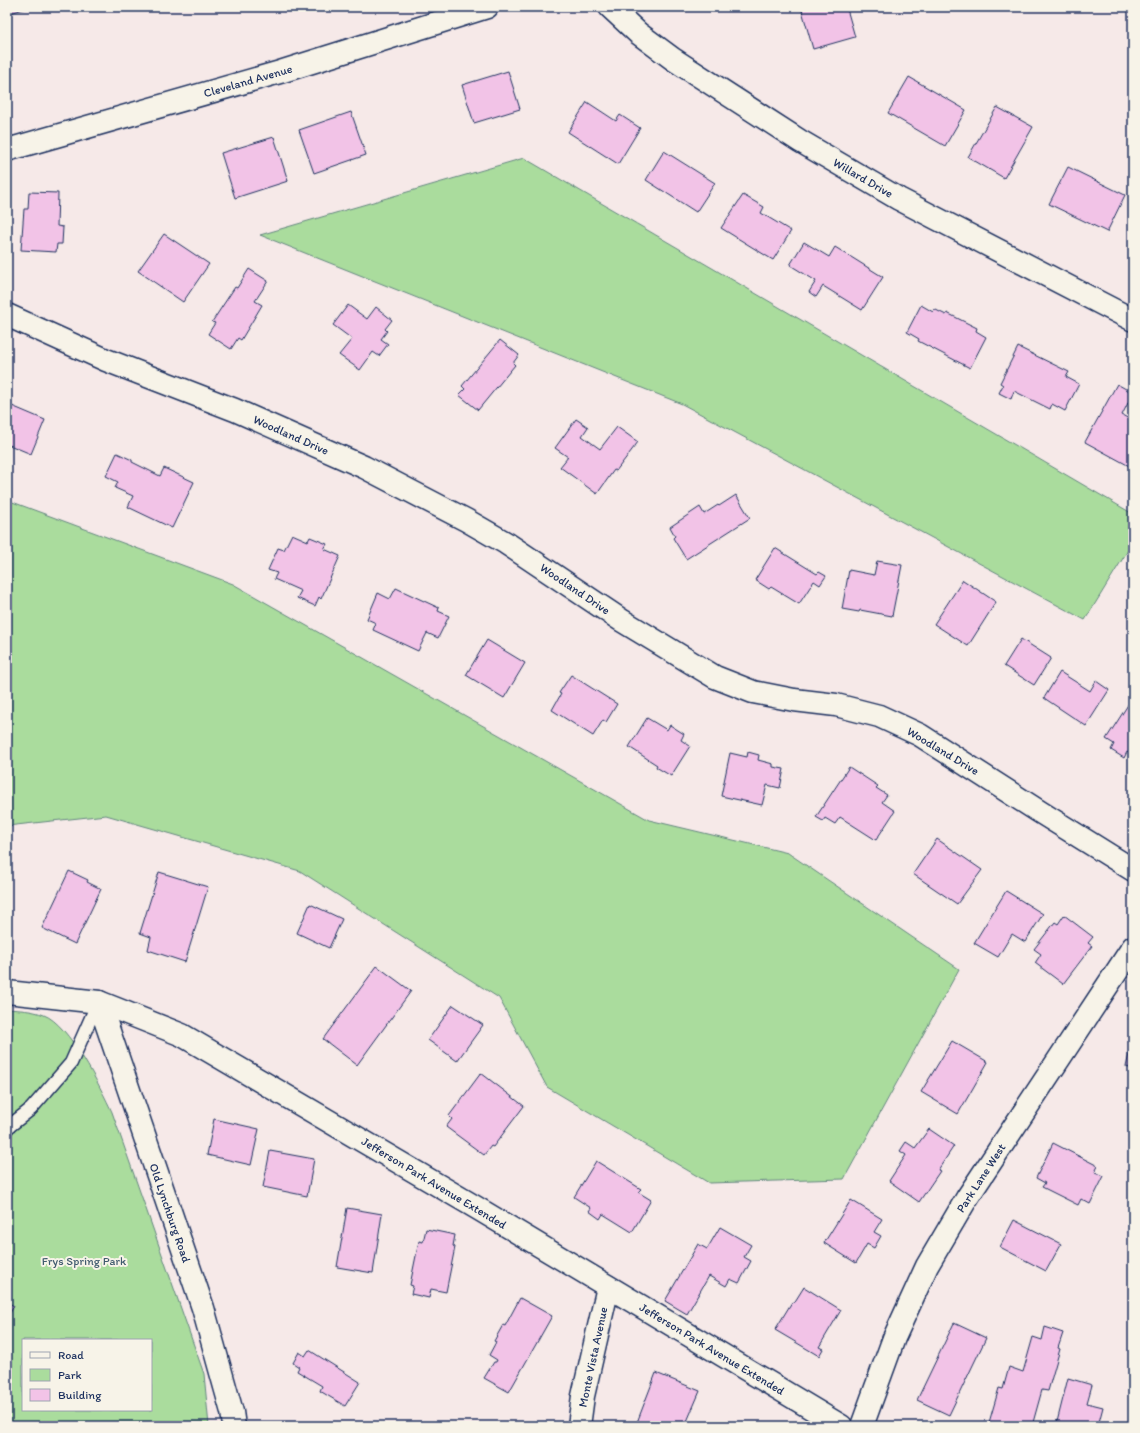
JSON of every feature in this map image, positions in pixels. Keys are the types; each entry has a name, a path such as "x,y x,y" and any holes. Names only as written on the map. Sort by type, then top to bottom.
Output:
{"street":[{"name":"Cleveland Avenue","path":"7,150 280,72 487,7"},
{"name":"Willard Drive","path":"610,7 638,33 673,59 800,141 899,199 1133,320"},
{"name":"Woodland Drive","path":"7,315 106,360 235,410 370,471 466,520 506,544 621,620 715,677 753,692 794,700 836,705 879,716 920,735 1133,870"},
{"name":"Park Lane West","path":"862,1426 894,1338 927,1266 967,1198 1133,947"},
{"name":"Jefferson Park Avenue Extended","path":"7,992 98,1002 182,1035 477,1208 841,1426"},
{"name":"Old Lynchburg Road","path":"98,1002 202,1308 232,1412 234,1426"},
{"name":"Monte Vista Avenue","path":"579,1426 583,1396 608,1287"}],"lane":[{"path":"7,1128 31,1109 71,1063 98,1002"}],"green space":[{"path":"524,158 1133,514 1133,542 1085,620 682,404 260,235"},
{"path":"7,500 233,584 649,820 788,853 959,969 844,1179 709,1183 547,1087 499,998 300,871 106,815 7,826"},
{"name":"Frys Spring Park","path":"7,1009 35,1012 54,1021 74,1043 107,1101 204,1374 209,1426 7,1426"}],"building":[{"path":"7,7 30,7 7,14"},
{"path":"801,7 848,7 847,9 855,37 813,49"},
{"path":"508,71 520,109 474,123 462,85"},
{"path":"909,77 966,110 945,146 888,113"},
{"path":"587,102 616,121 620,115 640,128 618,164 568,132"},
{"path":"997,107 1033,127 1004,178 968,157"},
{"path":"351,112 366,155 314,173 299,130"},
{"path":"274,137 288,181 235,198 221,153"},
{"path":"664,151 715,183 696,212 646,180"},
{"path":"1068,167 1125,195 1107,232 1049,204"},
{"path":"29,192 58,193 57,226 63,227 62,244 57,244 56,252 21,250 24,209 28,209"},
{"path":"743,195 764,207 761,213 791,231 773,260 721,228"},
{"path":"164,234 209,264 183,302 138,271"},
{"path":"804,242 829,257 835,247 883,277 862,310 823,286 816,297 809,292 816,281 790,265"},
{"path":"249,269 268,281 255,301 262,305 241,340 238,338 231,349 208,334 215,323 212,322"},
{"path":"348,305 367,319 376,307 392,320 385,329 387,331 381,339 388,344 379,356 373,352 360,370 339,355 352,339 333,325"},
{"path":"921,305 933,312 934,309 946,315 947,313 977,328 976,331 986,337 970,368 918,341 919,339 907,332"},
{"path":"500,340 519,355 513,363 515,365 478,410 459,395 465,389 462,386"},
{"path":"1018,347 1069,372 1066,377 1079,384 1065,411 1052,404 1050,409 1014,391 1011,399 999,393 1003,385 1000,383"},
{"path":"1117,384 1133,393 1122,415 1133,421 1133,468 1085,442"},
{"path":"12,406 45,420 31,454 7,444 7,419"},
{"path":"576,419 588,427 582,436 600,449 617,427 638,442 616,471 614,470 597,494 560,467 568,457 555,448"},
{"path":"117,453 160,476 164,468 194,482 172,528 128,507 133,496 115,488 118,482 106,476"},
{"path":"736,495 750,518 686,559 673,538 675,536 670,527 700,507 704,514"},
{"path":"292,534 308,541 310,537 327,544 324,549 340,556 321,599 319,597 315,606 297,598 301,591 274,579 277,573 268,570 278,548 284,550"},
{"path":"775,548 817,574 819,572 826,576 820,585 814,581 799,604 771,587 769,589 755,580"},
{"path":"877,561 902,565 892,616 860,610 859,612 842,609 849,570 874,575"},
{"path":"963,580 996,602 968,646 934,624"},
{"path":"396,588 439,608 438,611 449,616 438,638 427,633 418,651 373,630 376,623 367,619 378,593 390,599"},
{"path":"1021,639 1051,658 1034,685 1004,666"},
{"path":"487,640 525,663 504,698 466,675"},
{"path":"1060,672 1090,691 1096,681 1109,690 1086,726 1044,698"},
{"path":"571,675 617,704 606,722 603,720 593,736 552,710 561,694 559,693"},
{"path":"1133,697 1133,755 1127,752 1124,758 1111,750 1114,744 1106,739"},
{"path":"647,718 667,730 670,725 684,734 681,740 690,746 671,776 629,747"},
{"path":"748,752 759,755 758,760 773,764 773,767 784,769 780,788 767,785 762,805 721,796 730,753 747,757"},
{"path":"849,767 878,786 876,788 887,795 882,802 895,811 876,840 840,817 835,824 825,818 823,821 816,817"},
{"path":"937,839 982,870 957,904 913,874"},
{"path":"69,871 88,880 87,882 101,889 75,944 42,928"},
{"path":"159,872 208,887 185,962 148,950 151,937 140,933"},
{"path":"1006,891 1043,914 1025,942 1012,934 998,957 974,943"},
{"path":"310,904 342,919 329,948 297,933"},
{"path":"1064,915 1093,937 1088,943 1092,946 1063,984 1035,963 1041,954 1034,949 1055,922 1058,924"},
{"path":"377,966 411,991 357,1065 323,1039"},
{"path":"453,1005 483,1025 457,1061 428,1040"},
{"path":"1133,1037 1133,1069 1126,1067"},
{"path":"952,1041 988,1062 958,1114 921,1092"},
{"path":"481,1073 524,1106 493,1147 491,1146 484,1155 446,1127 452,1119 449,1116"},
{"path":"214,1119 259,1129 251,1165 207,1155"},
{"path":"929,1129 954,1146 938,1170 940,1171 919,1202 889,1181 906,1155 900,1151 906,1142 915,1148"},
{"path":"1053,1143 1098,1166 1095,1172 1104,1176 1090,1204 1081,1199 1078,1205 1042,1187 1045,1183 1036,1178"},
{"path":"270,1151 314,1159 307,1196 263,1187"},
{"path":"596,1161 641,1189 638,1192 651,1200 632,1232 603,1214 600,1219 589,1211 591,1208 574,1197"},
{"path":"851,1200 882,1219 874,1232 881,1236 874,1248 867,1244 856,1263 824,1243"},
{"path":"347,1208 382,1214 373,1273 337,1267"},
{"path":"1014,1220 1061,1244 1046,1271 1000,1247"},
{"path":"720,1227 751,1245 744,1257 751,1261 739,1283 730,1279 726,1286 709,1276 687,1314 665,1301 698,1244 707,1249"},
{"path":"426,1229 455,1235 453,1246 455,1247 446,1292 431,1289 429,1298 411,1294 413,1286 410,1285 419,1241 423,1242"},
{"path":"804,1287 841,1310 819,1347 823,1349 819,1356 775,1330 792,1302 794,1303"},
{"path":"520,1298 552,1316 509,1392 484,1378 494,1362 497,1360 489,1355 496,1342 494,1341 503,1325 505,1326"},
{"path":"7,1302 14,1306 7,1318"},
{"path":"954,1323 986,1338 949,1415 917,1400"},
{"path":"1045,1327 1063,1333 1048,1391 1042,1390 1032,1426 988,1426 999,1388 1003,1389 1009,1367 1023,1372 1033,1337 1042,1340"},
{"path":"309,1350 360,1382 345,1406 320,1391 322,1386 297,1371 299,1367 293,1363 299,1352 305,1356"},
{"path":"656,1373 700,1391 685,1426 636,1425"},
{"path":"1068,1378 1092,1385 1087,1403 1103,1407 1098,1426 1056,1426"}]}
